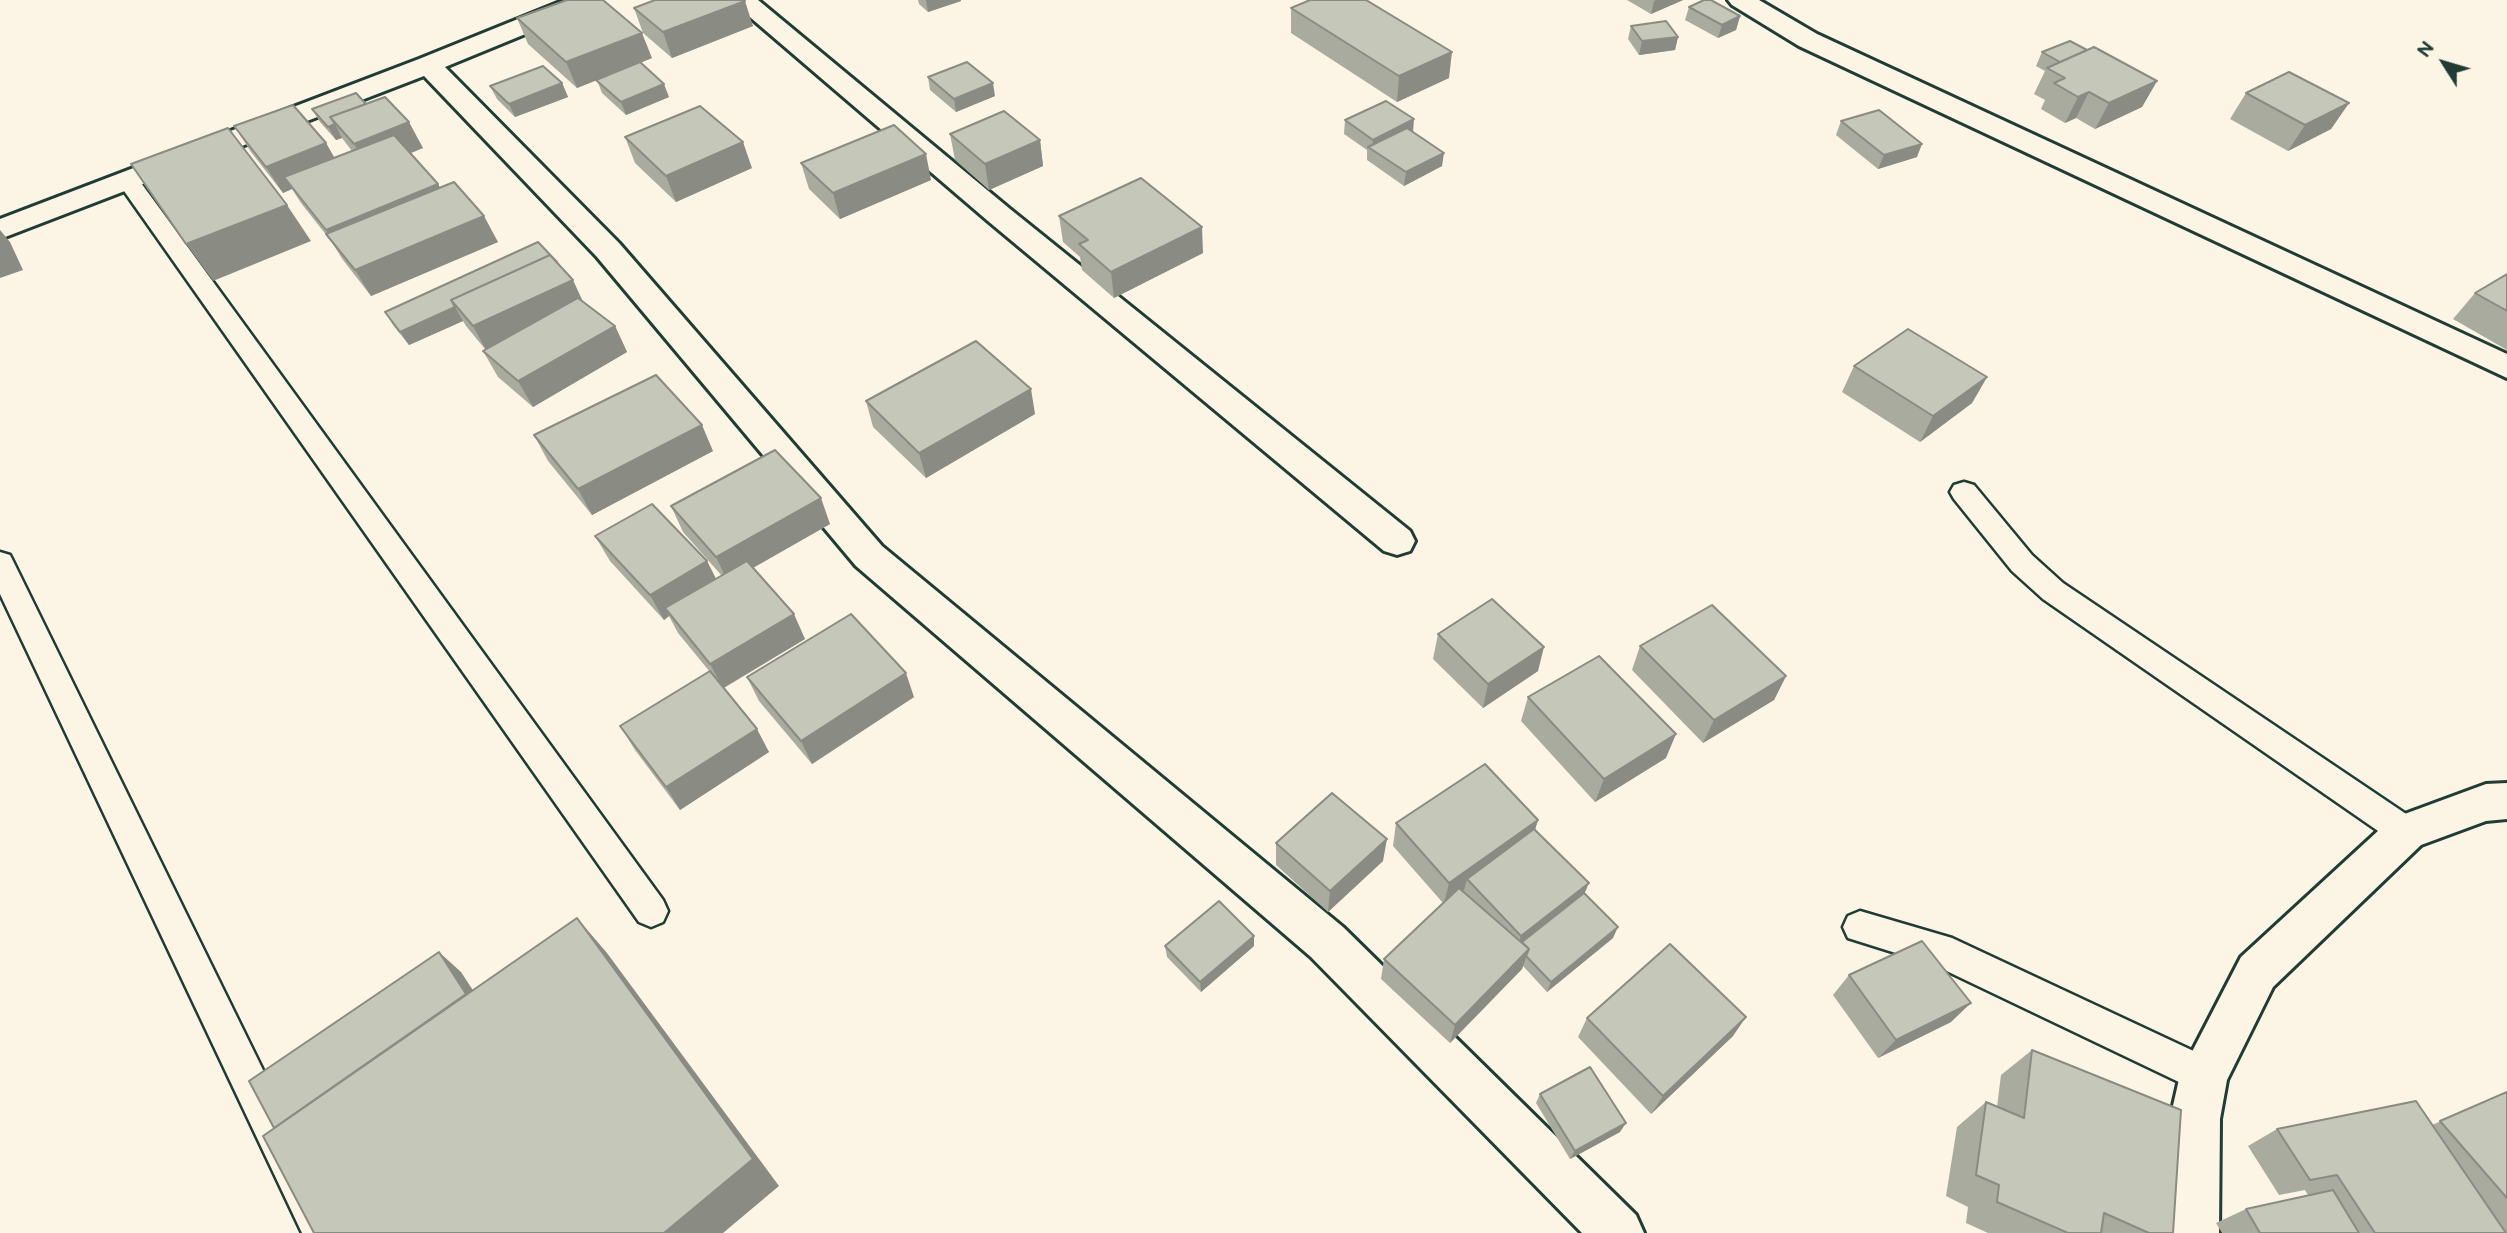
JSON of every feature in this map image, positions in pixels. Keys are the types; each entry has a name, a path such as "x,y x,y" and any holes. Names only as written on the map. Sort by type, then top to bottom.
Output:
{"street":[{"path":"0,230 428,65 587,0"},
{"path":"743,0 999,215 1397,541"},
{"path":"1741,0 1820,46 2507,367"},
{"path":"428,65 608,250 869,556 1327,942 1618,1233"},
{"path":"2193,1233 2195,1119 2204,1075 2257,972 2406,832 2486,803 2507,801"}],"lane":[{"path":"128,181 652,911"},
{"path":"1964,492 2022,563 2053,591 2406,832"},
{"path":"0,564 323,1233"},
{"path":"1860,927 1940,950 2204,1075"}],"building":[{"path":"567,0 603,0 642,33 566,62 517,18"},
{"path":"655,0 745,1 663,32 634,8"},
{"path":"1310,0 1366,0 1452,52 1399,76 1291,8"},
{"path":"1704,0 1711,0 1740,16 1722,25 1689,7"},
{"path":"1666,21 1678,37 1642,41 1631,26"},
{"path":"2070,41 2087,50 2060,62 2042,52"},
{"path":"2094,47 2157,81 2109,103 2089,92 2078,97 2054,83 2065,78 2047,68"},
{"path":"640,62 664,84 621,102 596,80"},
{"path":"967,62 993,83 954,99 928,77"},
{"path":"543,66 562,83 509,104 490,86"},
{"path":"2289,72 2349,103 2305,125 2246,93"},
{"path":"356,93 366,104 330,117 335,124 328,127 312,109"},
{"path":"385,97 409,122 354,144 330,117"},
{"path":"1386,101 1414,119 1373,140 1345,120"},
{"path":"293,105 326,143 266,167 234,126"},
{"path":"700,106 743,142 666,176 625,137"},
{"path":"1879,110 1922,144 1884,155 1841,121"},
{"path":"1004,111 1040,140 985,164 950,134"},
{"path":"894,125 926,154 833,193 801,163"},
{"path":"228,128 287,205 186,244 131,164"},
{"path":"1407,128 1444,153 1406,172 1368,147"},
{"path":"394,135 438,184 326,230 284,177"},
{"path":"1141,178 1202,227 1111,272 1079,244 1088,240 1059,216"},
{"path":"454,182 484,216 355,270 326,234"},
{"path":"538,242 557,262 550,255 451,300 455,307 400,332 385,312"},
{"path":"550,255 573,280 473,326 451,300"},
{"path":"2507,274 2507,311 2475,293"},
{"path":"578,298 615,326 518,381 483,351"},
{"path":"1908,329 1987,377 1933,416 1854,366"},
{"path":"976,341 1031,389 919,453 866,401"},
{"path":"656,375 702,425 578,489 534,435"},
{"path":"775,450 821,498 716,557 671,506"},
{"path":"652,504 707,561 650,595 595,536"},
{"path":"747,561 794,614 710,664 665,608"},
{"path":"1492,599 1544,647 1488,684 1438,634"},
{"path":"1712,605 1786,676 1714,720 1640,646"},
{"path":"851,614 906,673 801,741 747,677"},
{"path":"1599,656 1676,734 1604,779 1528,697"},
{"path":"710,671 757,729 666,787 620,726"},
{"path":"1485,764 1538,820 1449,883 1396,823"},
{"path":"1332,793 1387,839 1330,891 1276,843"},
{"path":"1534,829 1589,883 1521,936 1467,879"},
{"path":"1459,888 1529,949 1455,1025 1384,959"},
{"path":"1584,893 1618,927 1551,982 1526,956 1529,949 1522,942"},
{"path":"1219,901 1254,936 1200,982 1165,946"},
{"path":"577,918 753,1159 664,1233 314,1233 263,1136"},
{"path":"1922,941 1971,1003 1896,1040 1849,975"},
{"path":"1670,944 1746,1017 1663,1096 1587,1018"},
{"path":"439,952 466,994 274,1128 249,1081"},
{"path":"2032,1050 2181,1110 2173,1233 2149,1233 2104,1213 2101,1233 2068,1233 1997,1202 1999,1185 1976,1175 1986,1102 2024,1118"},
{"path":"1590,1067 1626,1123 1575,1151 1540,1094"},
{"path":"2507,1092 2507,1198 2440,1121"},
{"path":"2416,1101 2506,1233 2375,1233 2337,1175 2310,1180 2277,1129"},
{"path":"2333,1190 2359,1233 2260,1233 2246,1209"}]}
